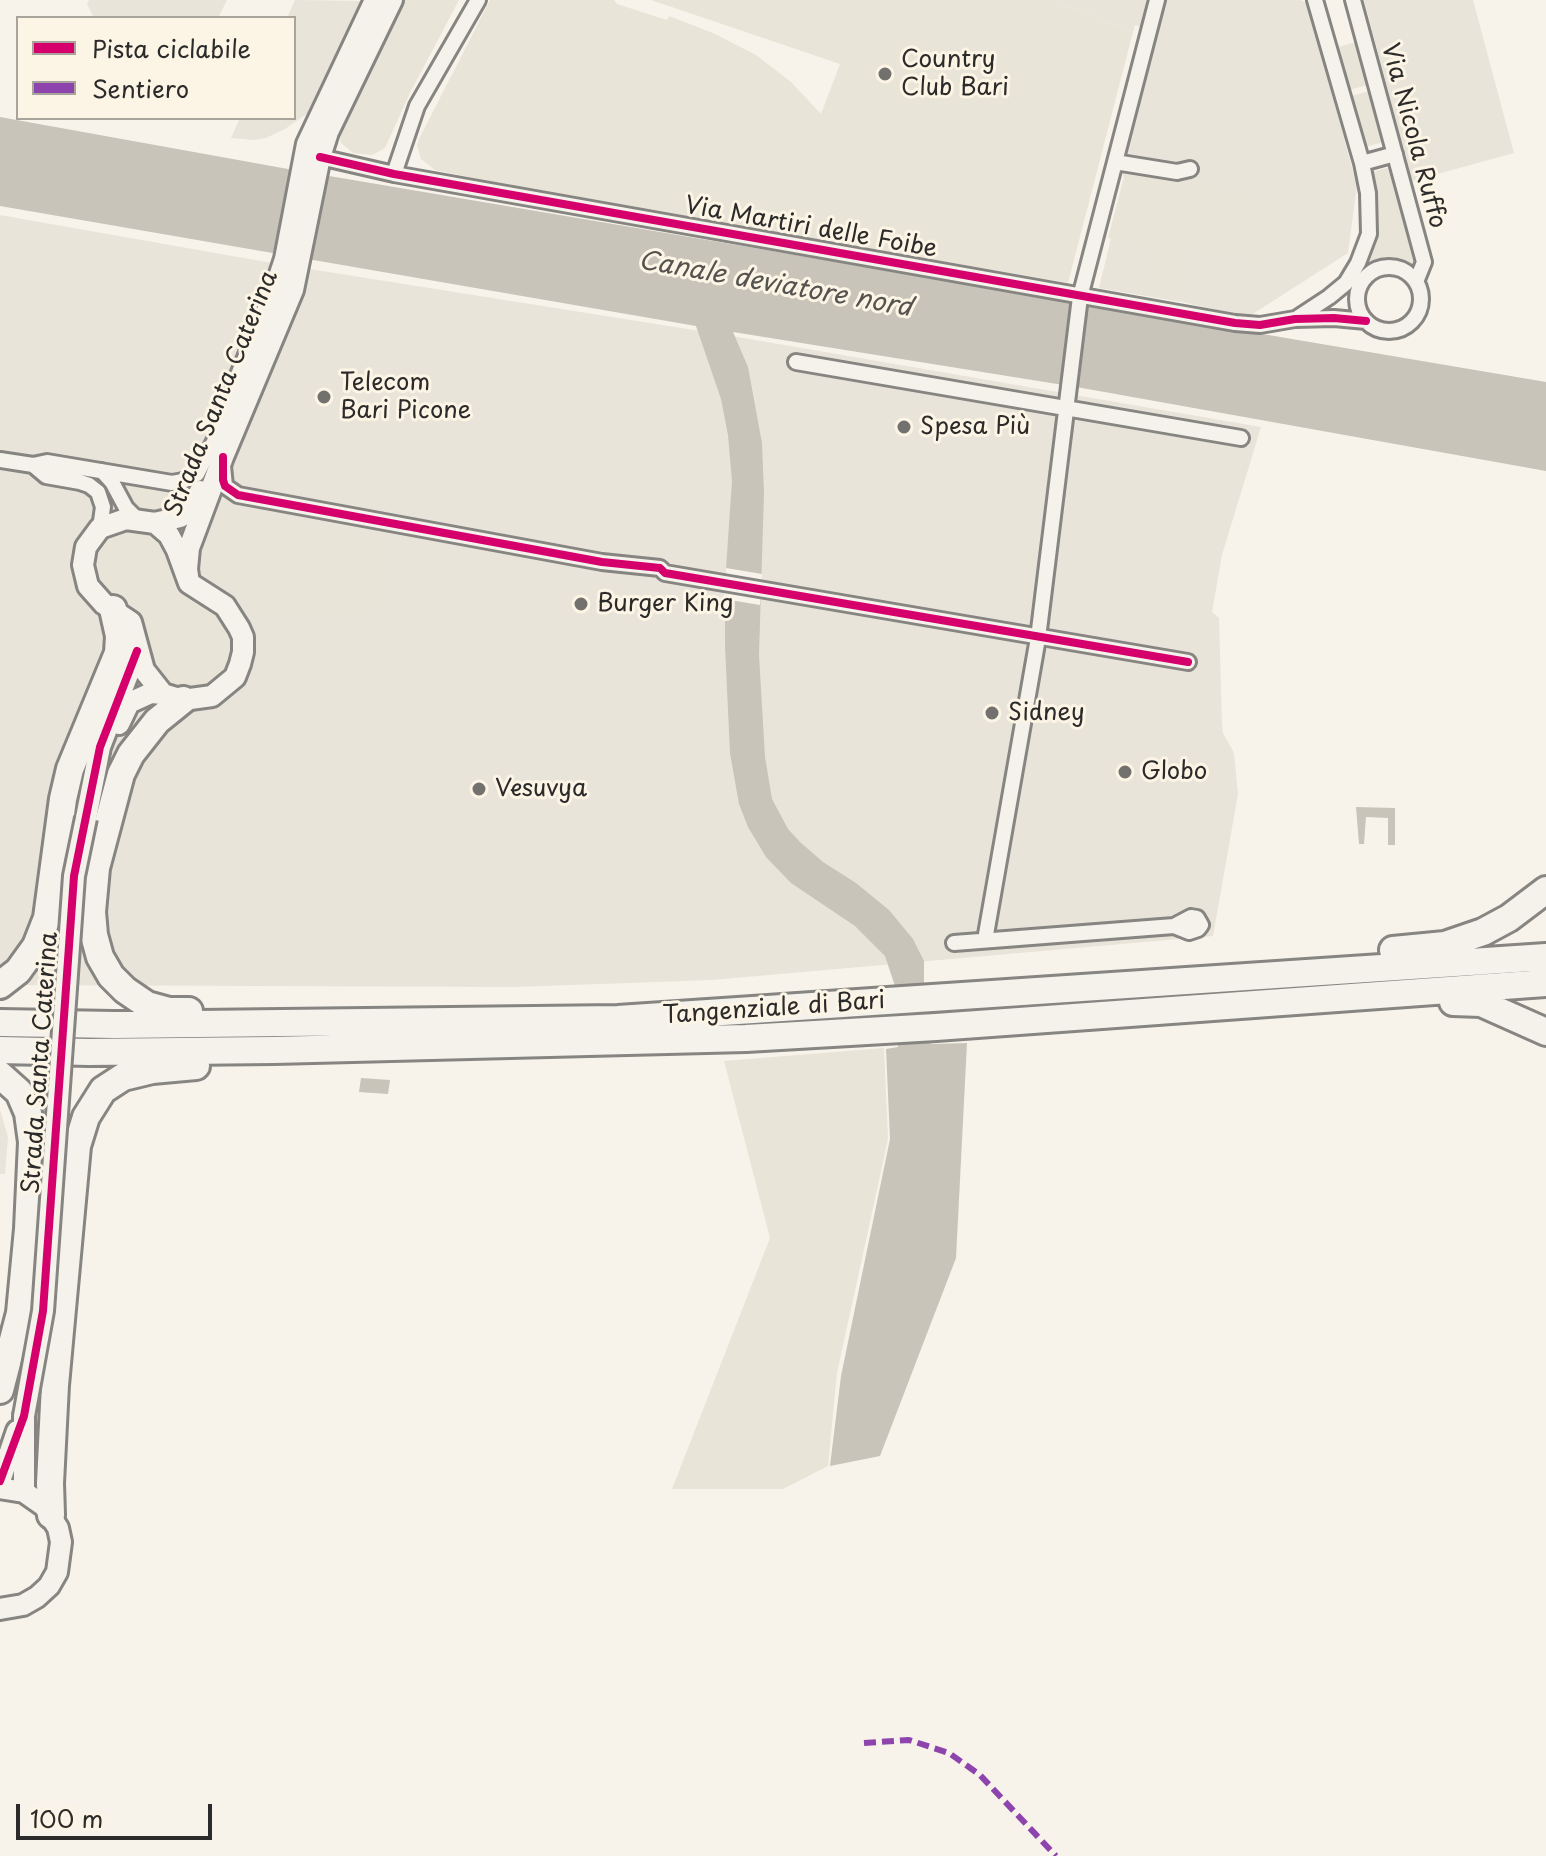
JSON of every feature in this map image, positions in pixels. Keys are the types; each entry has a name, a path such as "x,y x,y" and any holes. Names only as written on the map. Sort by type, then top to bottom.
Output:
{"highway":[{"path":"0,985 18,971 36,946 47,918 70,769 81,736 118,653 119,636 113,609"},
{"path":"173,697 131,754 121,774 96,868 92,912 100,957 111,976 147,1005 169,1011 221,1011 262,1023"},
{"path":"1184,982 1249,963 1445,945 1483,932 1509,918 1546,890"},
{"name":"Tangenziale di Bari","path":"0,1023 114,1025 618,1019 1546,957"},
{"name":"Tangenziale di Bari","path":"0,1050 274,1050 746,1038 1546,983"},
{"path":"1354,996 1407,1006 1481,1003 1546,1032"},
{"path":"51,1515 55,1385 77,1146 86,1117 103,1090 123,1077 152,1070 212,1064 274,1050"},
{"path":"0,1075 19,1092 28,1113 32,1142 20,1313 0,1390"}],"street":[{"name":"Strada Santa Caterina","path":"313,164 307,144 375,0"},
{"name":"Strada Santa Caterina","path":"189,583 189,548 223,457 293,290 293,261 313,164 392,0"},
{"path":"394,174 417,106 478,0"},
{"path":"985,940 1038,638 1080,297 1157,0"},
{"path":"1295,319 1346,283 1369,234 1368,193 1362,163 1315,0"},
{"name":"Via Nicola Ruffo","path":"1353,0 1424,262 1416,282"},
{"path":"1362,163 1395,154"},
{"path":"1115,162 1177,172 1190,169"},
{"name":"Via Martiri delle Foibe","path":"313,164 394,174 1235,323 1260,325 1295,319 1334,318 1366,321"},
{"name":"Strada Santa Caterina","path":"100,528 126,519 146,521 180,517 194,507 223,435 225,415 270,304 293,261"},
{"path":"1346,283 1362,282 1379,269 1400,269 1416,282 1421,301 1413,321 1394,331 1384,331 1366,321 1357,302 1362,282 1358,263"},
{"path":"796,362 1067,401 1241,438"},
{"path":"0,460 33,465 47,462 172,483 183,481 197,474 225,415"},
{"path":"223,457 225,486 238,495 602,562 660,568 665,573 761,590 1188,662"},
{"path":"33,465 46,476 80,482 98,492 103,507 100,528 86,547 84,574 96,597 131,622 144,670 173,697 212,696 235,677 243,652 243,637 234,618 225,606 189,583 173,542 126,508 112,482 102,471"},
{"name":"Strada Santa Caterina","path":"0,1481 24,1416 43,1311 74,876 100,747 137,651"},
{"name":"Strada Santa Caterina","path":"86,818 129,703 151,693 173,697"},
{"path":"954,943 1174,926"},
{"name":"Strada Santa Caterina","path":"24,1416 24,1492"},
{"path":"0,1488 24,1492 44,1506 51,1515 61,1542 57,1572 49,1586 23,1605 1,1610"}],"shaded area":[{"path":"89,0 227,0 219,16 93,16 87,4"},
{"path":"295,0 363,1 311,111 285,129 266,138 231,138 239,120 296,120 296,16 288,16"},
{"path":"401,0 459,0 385,148 372,155 353,153 341,143 339,131"},
{"path":"490,0 614,0 617,4 667,20 669,16 713,33 756,55 791,82 821,114 840,64 651,0 1054,0 1133,32 1068,283 543,192 435,170 421,159 417,146 419,139"},
{"path":"1054,0 1300,0 1307,3 1357,186 1348,253 1248,317 1182,302 1121,171 1154,32 1135,25 1133,32"},
{"path":"1364,0 1473,0 1514,153 1412,181"},
{"path":"1356,42 1368,85 1349,90 1338,47"},
{"path":"1370,91 1384,142 1365,147 1351,96"},
{"path":"1391,167 1417,263 1415,269 1390,261 1364,264 1376,226 1371,172"},
{"path":"1125,173 1280,200 1270,265 1190,249 1181,302 1140,295 1148,244 1108,238"},
{"path":"0,215 1261,427 1222,555 1212,612 1219,618 1223,733 1234,753 1238,794 1213,936 712,980 516,987 0,985"},
{"path":"1111,238 1149,244 1140,295 1099,288"},
{"path":"117,480 194,482 184,506 157,516 132,507"},
{"path":"222,508 388,539 374,620 256,612 211,574 204,562"},
{"path":"1034,525 1037,525 1026,608 1019,607"},
{"path":"134,528 158,538 167,551 179,586 192,599 214,611 226,624 232,640 231,659 225,672 203,688 183,689 160,677 152,665 140,618 102,578 99,560 105,543 113,534"},
{"path":"884,1048 888,1139 837,1373 828,1466 783,1489 672,1489 770,1238 724,1061"},
{"path":"0,1110 8,1137 5,1174 0,1174"}],"water":[{"name":"Canale deviatore nord","path":"0,117 288,169 1546,382 1546,471 1082,388 733,332 748,367 762,443 764,493 759,655 765,757 772,799 788,829 800,842 889,910 913,939 924,961 931,1044 967,1043 956,1258 880,1456 830,1466 841,1376 890,1139 886,1049 898,1047 895,986 885,956 855,926 791,883 766,857 748,827 739,804 730,753 725,646 725,583 732,481 728,435 721,399 696,326 0,206"},
{"path":"1356,807 1395,808 1395,845 1388,845 1388,818 1366,817 1364,844 1359,844"},
{"path":"361,1078 390,1080 388,1094 359,1092"}],"pier":[{"path":"726,568 762,574 760,605 724,599"}],"marked path":[{"path":"864,1743 909,1740 949,1753 980,1775 1056,1856"}],"cycle path":[{"path":"320,157 394,174 1235,323 1260,325 1295,319 1334,318 1366,321"},
{"path":"223,457 225,486 238,495 602,562 660,568 665,573 1188,662"},
{"path":"0,1481 24,1416 43,1311 74,876 100,747 137,651"}],"place":[{"name":"Country Club Bari","path":"885,74"},
{"name":"Telecom Bari Picone","path":"324,397"},
{"name":"Spesa Più","path":"904,427"},
{"name":"Burger King","path":"581,604"},
{"name":"Sidney","path":"992,713"},
{"name":"Globo","path":"1125,772"},
{"name":"Vesuvya","path":"479,789"}]}
